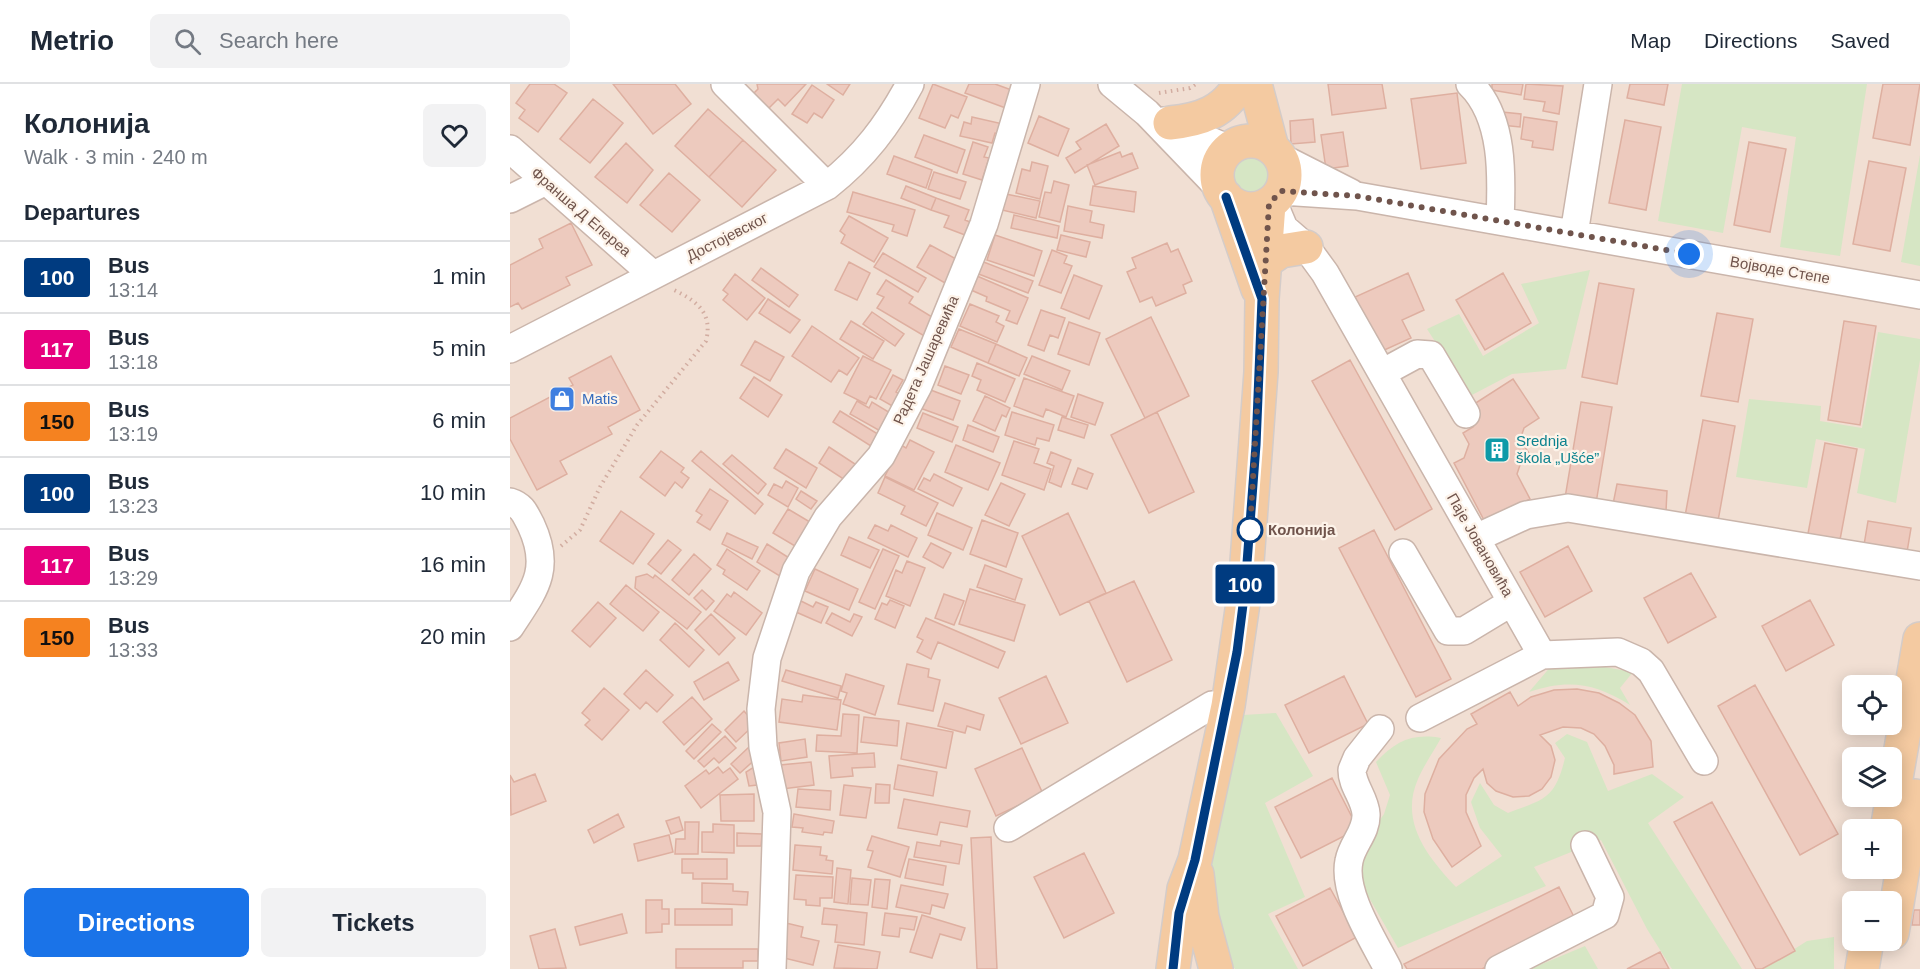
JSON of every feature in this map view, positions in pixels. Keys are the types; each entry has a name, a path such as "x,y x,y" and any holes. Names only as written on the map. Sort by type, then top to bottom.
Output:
{"main road":[{"path":"1157,108 1208,116 1223,106 1242,84"},
{"path":"1242,84 1244,119 1234,146 1219,163 1218,180 1262,299"},
{"path":"1173,969 1179,913 1195,860 1228,706 1245,589 1261,372 1262,299 1276,198 1285,180 1255,84"},
{"path":"1234,146 1256,142 1276,153"},
{"path":"1223,193 1235,205 1246,208 1276,198"},
{"path":"1266,261 1281,251 1306,247"},
{"path":"1889,819 1920,639"},
{"path":"1899,891 1920,764"},
{"path":"1195,860 1202,917 1216,969"},
{"path":"1863,969 1865,951"},
{"path":"1885,969 1888,951"}],"street":[{"path":"725,84 827,186"},
{"name":"Достојевског","path":"510,349 827,186 848,169 880,135 910,84"},
{"name":"Радета Јашаревића","path":"772,969 777,812 763,747 760,709 767,658 796,571 828,517 881,456 918,386 984,224 1026,84"},
{"path":"1112,84 1234,146"},
{"path":"1470,84 1480,94 1494,123 1501,193 1500,221"},
{"path":"1574,234 1598,84"},
{"path":"1157,108 1223,193"},
{"name":"Франша Д Епереа","path":"510,149 652,274"},
{"name":"Војводе Степе","path":"1276,153 1357,196"},
{"path":"510,199 546,181"},
{"name":"Војводе Степе","path":"1276,198 1357,196 1920,295"},
{"name":"Паје Јовановића","path":"1276,198 1293,212 1306,247 1325,273 1542,655"},
{"path":"1382,373 1417,354 1431,355 1466,414"},
{"path":"510,627 536,588 541,564 540,550 516,505"},
{"path":"1476,538 1526,515 1569,508 1920,566"},
{"path":"1403,553 1448,631 1464,631 1512,602"},
{"path":"1420,718 1542,655 1611,652 1641,662 1651,671 1704,761"},
{"path":"1008,828 1212,705 1228,706"},
{"path":"1380,729 1357,758 1352,770 1365,805 1366,820 1352,850 1347,873 1352,894 1388,969"},
{"path":"1499,969 1605,915 1610,904 1610,897 1585,845"}],"path":[{"path":"1157,108 1160,93 1196,84"},
{"path":"540,550 566,544 580,530 600,487 637,425 706,341 709,324 702,308 695,301 668,287 652,274"}],"shaded area":[{"path":"510,84 1920,84 1920,969 510,969"}],"green space":[{"path":"1682,84 1867,84 1840,256 1780,247 1796,137 1742,127 1723,233 1658,221"},
{"path":"1251,155 1259,156 1266,161 1271,168 1271,184 1266,191 1259,196 1251,197 1243,196 1236,191 1231,184 1230,176 1231,168 1236,161 1243,156"},
{"path":"1920,155 1920,266 1901,262"},
{"path":"1590,270 1566,369 1512,374 1470,396 1427,329 1459,314 1483,356 1539,323 1521,284"},
{"path":"1878,332 1920,339 1920,360 1896,503 1857,493 1865,449 1816,439 1807,488 1736,477 1749,399 1821,406 1820,421 1862,428"},
{"path":"1576,662 1633,672 1620,688 1630,705 1605,692 1581,685 1557,685 1529,692 1552,665"},
{"path":"1276,713 1313,776 1265,803 1305,897 1268,914 1298,969 1235,969 1211,919 1208,901 1210,858 1219,809 1243,715"},
{"path":"1567,734 1587,742 1608,791 1652,774 1684,797 1648,823 1742,969 1672,969 1647,929 1601,840 1534,867 1546,886 1398,948 1360,882 1363,844 1384,814 1390,795 1376,762 1405,740 1421,737 1441,738 1418,779 1413,795 1412,810 1419,838 1436,864 1456,887 1502,856 1480,828 1471,802 1480,783 1494,805 1508,813 1540,800 1547,796 1557,782 1565,758 1555,743"},
{"path":"1834,937 1834,969 1763,969 1807,941"},
{"path":"1585,946 1598,969 1530,969"}],"building":[{"path":"530,84 554,84 567,93 538,132 519,118 525,110 516,103"},
{"path":"613,84 675,84 691,104 653,134"},
{"path":"757,84 806,84 785,106 778,99 768,109 753,94 758,89"},
{"path":"827,84 850,84 843,95"},
{"path":"933,84 967,97 958,118 951,115 945,128 919,118"},
{"path":"969,84 995,84 1017,92 1011,110 965,93"},
{"path":"1328,84 1382,84 1386,108 1332,115"},
{"path":"1492,84 1523,84 1521,95 1492,90"},
{"path":"1526,84 1563,86 1559,114 1543,111 1545,102 1524,99"},
{"path":"1630,84 1668,84 1664,105 1627,98"},
{"path":"1883,84 1920,84 1910,145 1873,138"},
{"path":"812,85 834,100 822,118 814,113 807,123 792,114"},
{"path":"1457,93 1466,163 1421,169 1411,99"},
{"path":"593,99 623,123 590,163 560,139"},
{"path":"708,109 743,140 709,177 675,146"},
{"path":"1502,112 1521,114 1520,127 1501,125"},
{"path":"1039,116 1069,129 1058,156 1028,143"},
{"path":"972,117 1003,124 1001,134 995,133 992,143 960,136 964,122 971,124"},
{"path":"1524,117 1557,122 1553,150 1532,147 1533,141 1521,139"},
{"path":"1313,119 1315,142 1291,144 1290,121"},
{"path":"1625,120 1661,127 1646,210 1609,203"},
{"path":"1106,124 1119,146 1075,173 1066,158 1081,149 1076,142"},
{"path":"1343,132 1348,166 1326,169 1321,135"},
{"path":"924,135 965,150 957,173 915,157"},
{"path":"743,140 776,170 742,207 709,177"},
{"path":"973,142 988,147 984,157 989,158 982,180 963,174"},
{"path":"1749,142 1786,149 1770,232 1734,225"},
{"path":"626,143 653,170 627,203 595,177"},
{"path":"1120,152 1122,157 1132,153 1138,168 1095,185 1087,165"},
{"path":"894,156 932,170 926,188 887,174"},
{"path":"1869,161 1906,168 1890,251 1853,244"},
{"path":"1032,162 1048,166 1040,199 1016,193 1022,169 1030,171"},
{"path":"934,172 966,182 960,199 928,189"},
{"path":"669,173 700,200 672,232 640,205"},
{"path":"1054,181 1069,185 1060,222 1039,217 1045,192 1051,193"},
{"path":"906,186 936,198 931,210 901,198"},
{"path":"1093,186 1136,192 1134,212 1090,205"},
{"path":"853,192 915,210 907,236 892,231 894,225 847,212"},
{"path":"1006,194 1040,201 1036,218 1002,210"},
{"path":"936,198 969,210 965,220 970,222 965,235 944,227 949,216 931,210"},
{"path":"1068,206 1092,211 1090,222 1104,225 1102,238 1064,231"},
{"path":"1014,215 1059,226 1057,238 1011,228"},
{"path":"849,216 888,238 874,262 841,243 845,235 840,231"},
{"path":"571,223 592,265 566,277 570,285 522,309 518,303 510,307 510,265 543,248 539,239"},
{"path":"995,235 1042,251 1034,276 987,260"},
{"path":"1061,235 1090,242 1086,257 1057,250"},
{"path":"1167,243 1171,252 1178,249 1192,281 1183,285 1186,293 1156,306 1152,297 1140,302 1127,272 1136,268 1132,258"},
{"path":"930,245 958,260 945,283 917,267"},
{"path":"1052,250 1067,256 1064,263 1072,266 1061,293 1039,285"},
{"path":"883,253 926,278 918,292 874,267"},
{"path":"981,261 1033,281 1028,293 976,273"},
{"path":"849,262 870,273 857,300 835,290"},
{"path":"761,268 798,295 789,307 752,280"},
{"path":"1408,273 1424,310 1402,320 1411,338 1380,352 1355,297"},
{"path":"1503,273 1531,323 1485,350 1456,300"},
{"path":"735,274 765,298 747,320 723,300 728,294 723,290"},
{"path":"1074,275 1102,286 1089,319 1061,308"},
{"path":"977,276 1028,298 1017,324 1006,320 1010,311 986,301 987,297 971,290"},
{"path":"886,280 913,297 909,303 937,320 926,337 877,308 884,297 877,294"},
{"path":"1599,283 1634,289 1617,384 1582,377"},
{"path":"768,299 800,320 790,333 759,313"},
{"path":"970,304 999,316 996,322 1004,326 997,342 960,326"},
{"path":"1041,310 1065,318 1058,338 1050,335 1044,351 1028,345"},
{"path":"872,312 904,334 895,346 863,324"},
{"path":"1717,313 1753,319 1738,402 1701,396"},
{"path":"1151,317 1189,396 1145,418 1106,339"},
{"path":"851,321 884,341 873,359 840,339"},
{"path":"1844,321 1876,326 1860,425 1828,420"},
{"path":"1069,322 1100,333 1089,365 1058,354"},
{"path":"812,326 859,358 847,375 839,370 831,382 792,356"},
{"path":"959,329 996,344 988,363 951,347"},
{"path":"755,341 784,357 770,381 741,365"},
{"path":"996,344 1027,358 1019,376 988,363"},
{"path":"611,356 640,410 608,427 612,434 560,461 567,474 537,490 510,439 510,418 573,385 569,378"},
{"path":"863,356 891,370 876,399 870,396 866,404 844,393"},
{"path":"1032,356 1070,371 1062,390 1024,374"},
{"path":"1350,360 1432,509 1395,530 1312,381"},
{"path":"977,363 1015,379 1005,402 977,390 981,380 972,376"},
{"path":"945,366 969,375 961,394 938,385"},
{"path":"893,375 903,380 896,392 901,395 894,407 880,399"},
{"path":"754,377 782,395 768,417 740,398"},
{"path":"1024,378 1074,396 1066,417 1046,409 1043,417 1014,406"},
{"name":"Srednja škola „Ušće”","path":"1513,379 1539,418 1524,428 1520,440 1531,456 1521,462 1517,474 1530,499 1485,522 1454,463 1464,458 1469,444 1463,433 1473,427 1478,416 1471,406"},
{"path":"928,389 960,401 953,420 920,408"},
{"path":"1078,394 1103,403 1095,425 1071,417"},
{"path":"985,396 1010,408 1006,417 1002,415 995,431 973,421"},
{"path":"857,401 869,408 872,402 892,414 882,432 850,414"},
{"path":"1581,402 1612,407 1596,503 1565,498"},
{"path":"840,411 881,436 874,448 833,422"},
{"path":"1012,412 1054,425 1049,441 1037,438 1035,445 1005,435"},
{"path":"1157,412 1194,492 1149,513 1111,435"},
{"path":"923,413 958,427 952,442 917,428"},
{"path":"1062,417 1088,425 1084,438 1058,430"},
{"path":"1703,420 1735,426 1718,521 1685,516"},
{"path":"968,425 999,437 993,452 963,440"},
{"path":"910,440 934,452 914,490 885,476 901,445 906,448"},
{"path":"1014,441 1039,449 1034,463 1051,469 1044,490 1002,475"},
{"path":"1825,443 1857,449 1839,545 1807,539"},
{"path":"956,445 1000,463 988,490 945,472"},
{"path":"829,447 858,466 848,482 819,463"},
{"path":"786,449 817,468 806,488 774,468"},
{"path":"661,451 684,468 681,472 689,478 682,488 675,482 665,496 640,477"},
{"path":"701,451 763,504 755,514 692,461"},
{"path":"1051,452 1071,460 1061,487 1049,482 1054,466 1047,463"},
{"path":"732,455 766,484 758,494 723,464"},
{"path":"1078,468 1093,474 1087,489 1072,484"},
{"path":"934,474 962,488 953,506 918,489 924,478 930,481"},
{"path":"885,477 938,503 926,526 901,514 905,506 878,493"},
{"path":"786,481 798,488 788,507 768,495 774,484 782,488"},
{"path":"1001,483 1025,494 1009,526 985,515"},
{"path":"1617,484 1667,491 1666,511 1613,504"},
{"path":"710,489 728,501 710,530 697,522 702,515 696,511"},
{"path":"801,491 817,501 811,509 796,499"},
{"path":"788,509 815,525 800,549 773,533"},
{"path":"621,511 654,534 633,564 600,541"},
{"path":"937,513 972,528 963,550 928,535"},
{"path":"1068,513 1106,593 1060,615 1022,536"},
{"path":"982,520 1018,533 1006,567 970,554"},
{"path":"1868,521 1911,528 1907,552 1864,545"},
{"path":"875,525 888,531 891,525 917,538 908,557 868,538"},
{"path":"1374,530 1451,679 1416,697 1339,548"},
{"path":"727,533 758,547 752,559 722,544"},
{"path":"849,537 879,550 870,568 841,555"},
{"path":"668,540 681,550 661,574 648,564"},
{"path":"931,543 951,553 943,568 923,557"},
{"path":"767,544 794,561 783,578 757,562"},
{"path":"1568,546 1592,591 1545,617 1520,572"},
{"path":"727,549 760,571 747,590 723,574 725,570 717,565"},
{"path":"883,549 899,556 875,609 859,602"},
{"path":"694,554 711,569 689,595 672,580"},
{"path":"907,561 925,568 910,606 886,596 896,570 902,573"},
{"path":"985,565 1022,579 1015,600 977,587"},
{"path":"815,569 858,589 849,610 805,591"},
{"path":"1691,573 1716,617 1668,643 1644,598"},
{"path":"647,574 653,578 655,575 701,612 687,629 635,588 636,577"},
{"path":"1134,581 1172,660 1127,682 1089,601"},
{"path":"626,585 659,612 643,631 610,604"},
{"path":"970,589 1025,605 1014,641 959,624"},
{"path":"702,590 714,601 706,610 694,598"},
{"path":"734,592 762,613 746,635 714,611 727,594 731,597"},
{"path":"944,594 964,601 954,625 935,618"},
{"path":"890,600 904,606 895,628 875,619 882,603 887,605"},
{"path":"1810,600 1834,645 1786,671 1762,626"},
{"path":"801,601 813,607 816,602 828,607 821,623 796,612"},
{"path":"598,602 616,618 590,647 572,631"},
{"path":"832,613 850,622 854,614 862,617 852,636 826,623"},
{"path":"711,614 735,638 719,655 695,630"},
{"path":"926,618 1005,652 998,668 938,642 931,659 917,652 923,640 917,637"},
{"path":"675,623 704,650 689,667 660,640"},
{"path":"728,662 739,680 704,700 694,682"},
{"path":"907,664 929,669 928,677 940,680 933,711 898,704"},
{"path":"646,670 673,695 657,712 646,702 640,709 624,694"},
{"path":"786,670 841,686 838,698 782,681"},
{"path":"846,674 884,686 875,715 843,704 847,693 841,691"},
{"path":"1046,676 1068,723 1021,744 999,698"},
{"path":"1344,676 1368,724 1309,753 1285,705"},
{"path":"1755,685 1838,834 1800,855 1718,706"},
{"path":"604,688 629,710 602,740 585,725 590,720 582,713"},
{"path":"1577,689 1599,693 1619,703 1635,715 1651,741 1653,767 1614,774 1614,765 1605,746 1594,734 1581,728 1563,727 1540,735 1551,746 1555,760 1551,777 1542,789 1529,796 1513,797 1496,791 1487,783 1483,769 1474,778 1466,795 1466,812 1481,846 1452,867 1433,839 1424,812 1425,794 1439,759 1467,729 1477,724 1471,714 1510,692 1518,706 1531,697 1554,690"},
{"path":"803,695 841,700 837,730 779,722 782,699 802,702"},
{"path":"692,697 712,719 684,745 663,722"},
{"path":"945,703 984,715 980,730 967,726 965,733 938,726"},
{"path":"744,711 755,724 736,742 725,730"},
{"path":"843,714 859,715 857,753 816,751 817,735 841,736"},
{"path":"864,717 899,721 897,746 861,742"},
{"path":"907,723 953,732 946,768 901,759"},
{"path":"712,724 721,732 694,759 686,751"},
{"path":"725,736 736,748 719,763 714,758 704,767 698,761"},
{"path":"805,739 807,757 781,761 779,743"},
{"path":"750,746 759,756 740,773 731,764"},
{"path":"1022,748 1043,794 996,816 975,769"},
{"path":"874,753 875,767 852,768 853,776 831,778 829,756"},
{"path":"811,762 814,785 782,789 780,765"},
{"path":"898,765 937,772 933,796 894,789"},
{"path":"718,767 723,773 730,768 738,779 701,808 685,786 706,770 709,774"},
{"path":"754,767 757,785 749,786 746,772"},
{"path":"535,774 546,801 511,815 510,775 514,782"},
{"path":"1332,778 1358,829 1301,858 1275,807"},
{"path":"876,784 890,785 889,803 875,803"},
{"path":"844,785 871,788 866,818 840,815"},
{"path":"798,789 831,791 830,810 796,807"},
{"path":"754,794 754,821 721,821 720,795"},
{"path":"904,799 970,811 967,827 940,822 937,835 898,828"},
{"path":"1712,802 1795,951 1762,969 1756,969 1674,822"},
{"path":"618,814 624,827 594,843 588,830"},
{"path":"794,814 834,821 832,833 824,832 823,835 802,832 803,828 792,827"},
{"path":"679,817 683,830 671,834 666,821"},
{"path":"685,822 699,822 698,854 675,854 676,839 685,839"},
{"path":"713,824 734,825 734,853 702,852 702,832 713,832"},
{"path":"737,833 762,834 761,846 737,846"},
{"path":"669,835 673,852 638,861 634,844"},
{"path":"872,836 909,847 900,877 868,867 873,851 867,850"},
{"path":"991,837 997,969 977,969 971,838"},
{"path":"941,841 962,845 959,864 914,857 917,842 940,846"},
{"path":"795,845 821,847 820,855 827,856 826,860 833,861 832,874 793,870"},
{"path":"1084,853 1114,913 1064,938 1034,877"},
{"path":"682,859 727,859 727,879 693,879 693,873 682,873"},
{"path":"909,859 946,866 943,885 905,878"},
{"path":"837,868 851,870 848,904 834,902"},
{"path":"796,875 833,877 832,898 820,898 820,906 806,905 806,900 794,899"},
{"path":"852,878 871,880 868,905 850,904"},
{"path":"875,879 890,880 887,909 872,907"},
{"path":"702,883 733,884 733,891 748,892 747,905 702,903"},
{"path":"901,885 948,894 944,908 932,905 930,914 896,907"},
{"path":"1559,887 1576,921 1482,969 1407,969 1404,964"},
{"path":"1330,888 1357,937 1303,966 1276,916"},
{"path":"646,900 662,900 662,909 669,909 669,924 662,924 662,932 646,933"},
{"path":"824,908 867,913 864,945 835,942 837,925 822,924"},
{"path":"675,909 732,909 732,925 675,925"},
{"path":"1914,910 1920,910 1920,925 1912,925"},
{"path":"885,913 917,917 914,930 900,928 899,937 882,935"},
{"path":"622,914 627,933 580,945 575,927"},
{"path":"922,915 965,928 961,940 940,934 932,958 910,952"},
{"path":"786,923 803,927 801,937 819,941 813,965 784,958"},
{"path":"555,929 566,968 539,969 530,936"},
{"path":"838,945 880,952 877,969 834,968"},
{"path":"676,949 758,949 758,961 743,961 743,968 676,968"},
{"path":"1660,952 1669,969 1627,969"}],"bus line":[{"name":"100","path":"1173,969 1179,913 1184,889 1195,860 1228,706 1237,652 1245,589 1256,445 1261,372 1262,299 1226,197"}],"place":[{"name":"Matis","path":"562,399"},
{"name":"Srednja škola „Ušće”","path":"1497,450"},
{"name":"Колонија","path":"1250,530"}],"route":[{"path":"1250,530 1269,204 1280,195 1281,191 1357,196 1689,254"}]}
